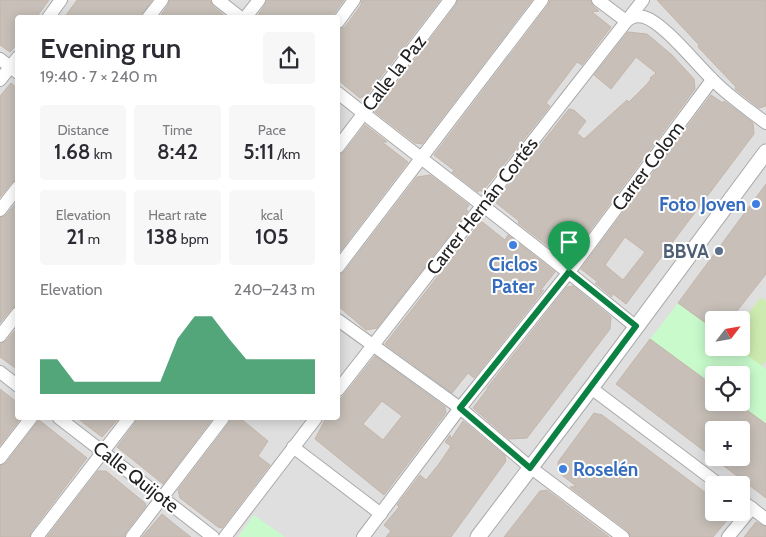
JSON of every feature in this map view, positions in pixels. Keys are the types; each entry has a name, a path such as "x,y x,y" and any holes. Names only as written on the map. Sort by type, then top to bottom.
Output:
{"street":[{"path":"50,15 61,0"},
{"path":"150,15 162,0"},
{"path":"218,0 237,15"},
{"path":"247,15 258,0"},
{"path":"340,19 354,0"},
{"name":"Calle la Paz","path":"340,144 450,0"},
{"path":"340,264 542,0"},
{"path":"598,0 626,21 634,16 644,17 655,22 680,45 712,80 766,123"},
{"name":"Carrer Hernán Cortés","path":"340,387 643,0"},
{"path":"0,80 11,64"},
{"name":"Carrer Colom","path":"363,537 460,408 569,272 712,80"},
{"path":"340,95 636,326"},
{"path":"478,537 766,152"},
{"path":"0,210 15,191"},
{"path":"0,336 15,317"},
{"path":"340,322 460,408 530,468 622,537"},
{"path":"0,372 15,384"},
{"path":"591,388 708,476"},
{"path":"0,458 29,420"},
{"name":"Calle Quijote","path":"62,420 213,537"},
{"path":"37,537 127,420"},
{"path":"132,537 221,420"},
{"path":"224,537 314,420"},
{"path":"293,447 381,514"},
{"path":"750,507 766,519"},
{"path":"728,537 737,521"}],"shaded area":[{"path":"0,0 766,0 766,537 0,537"}],"green space":[{"path":"761,297 766,301 766,361 762,366 748,356 750,356 750,311"},
{"path":"678,303 705,322 705,356 748,356 766,369 766,425 747,411 750,411 750,366 705,366 705,379 650,339"},
{"path":"254,515 285,537 238,537"}],"building":[{"path":"0,0 49,0 38,15 15,15 15,46 10,52 0,45"},
{"path":"77,0 152,0 142,15 66,15"},
{"path":"170,0 210,0 213,6 224,15 161,15"},
{"path":"267,0 344,0 333,15 258,15"},
{"path":"362,0 440,0 367,95 360,98 340,82 340,29 345,27 361,5"},
{"path":"458,0 532,0 422,144 415,143 375,112"},
{"path":"550,0 590,0 599,11 592,12 611,27 582,65 577,62 546,103 550,106 482,192 480,190 478,192 434,155"},
{"path":"657,0 766,0 766,106 759,108 735,89 736,87"},
{"path":"628,32 647,34 672,55 694,79 695,89 568,260 518,223 519,221 495,202 569,109 574,110 586,121 577,133 584,139 627,100 629,102 656,73 636,57 611,89 594,75"},
{"path":"11,83 15,86 15,180 0,197 0,96"},
{"path":"711,95 723,103 724,101 753,123 754,134 626,304 612,293 612,297 595,283 599,283 581,269","holes":["625,237 645,252 623,280 605,265"]},
{"path":"365,125 387,142 382,142 408,162 340,251 340,154 344,152"},
{"path":"430,175 469,205 466,209 468,211 377,328 366,330 340,308 340,274 344,272 417,177"},
{"path":"766,184 766,274 737,311 705,311 705,322 678,303"},
{"path":"15,204 15,306 0,323 0,218 6,215"},
{"path":"481,221 505,240 508,235 555,272 540,291 544,290 474,378 468,373 452,393 385,344"},
{"path":"573,286 611,317 610,329 527,438 509,439 473,408 567,287"},
{"path":"15,330 15,368 0,357 0,344 6,341"},
{"path":"650,339 705,379 705,411 748,411 766,424 766,498 750,486 750,476 737,476 724,466 750,466 750,421 705,421 705,452 616,384"},
{"path":"375,356 445,407 446,413 384,495 315,439 325,420 340,420 340,399","holes":["382,401 402,416 383,440 363,424"]},
{"path":"0,389 15,401 15,420 19,420 0,445"},
{"path":"594,413 602,415 705,492 705,521 726,521 713,537 631,537 628,531 570,487 576,486 558,472 558,462"},
{"path":"39,420 87,458 29,537 0,537 0,466 6,463"},
{"path":"80,420 117,420 102,437"},
{"path":"136,420 211,420 163,484 117,447"},
{"path":"230,420 242,420 268,441 258,456 270,465 222,528 218,527 180,498 178,490"},
{"path":"463,421 505,456 506,461 451,537 386,537 391,531 384,525 399,507 397,505 420,475 426,480 439,464 451,446 445,442 450,435 451,439"},
{"path":"98,471 106,471 145,503 146,506 124,537 47,537"},
{"path":"547,490 609,537 504,537 540,491"},
{"path":"162,514 178,527 191,537 142,537"},
{"path":"756,522 766,527 766,537 744,537"}],"place":[{"name":"Foto Joven","path":"756,204"},
{"name":"Ciclos Pater","path":"513,245"},
{"name":"BBVA","path":"719,251"},
{"name":"Roselén","path":"563,469"}],"route":[{"path":"569,272 636,326 530,468 460,408 569,272"}]}
